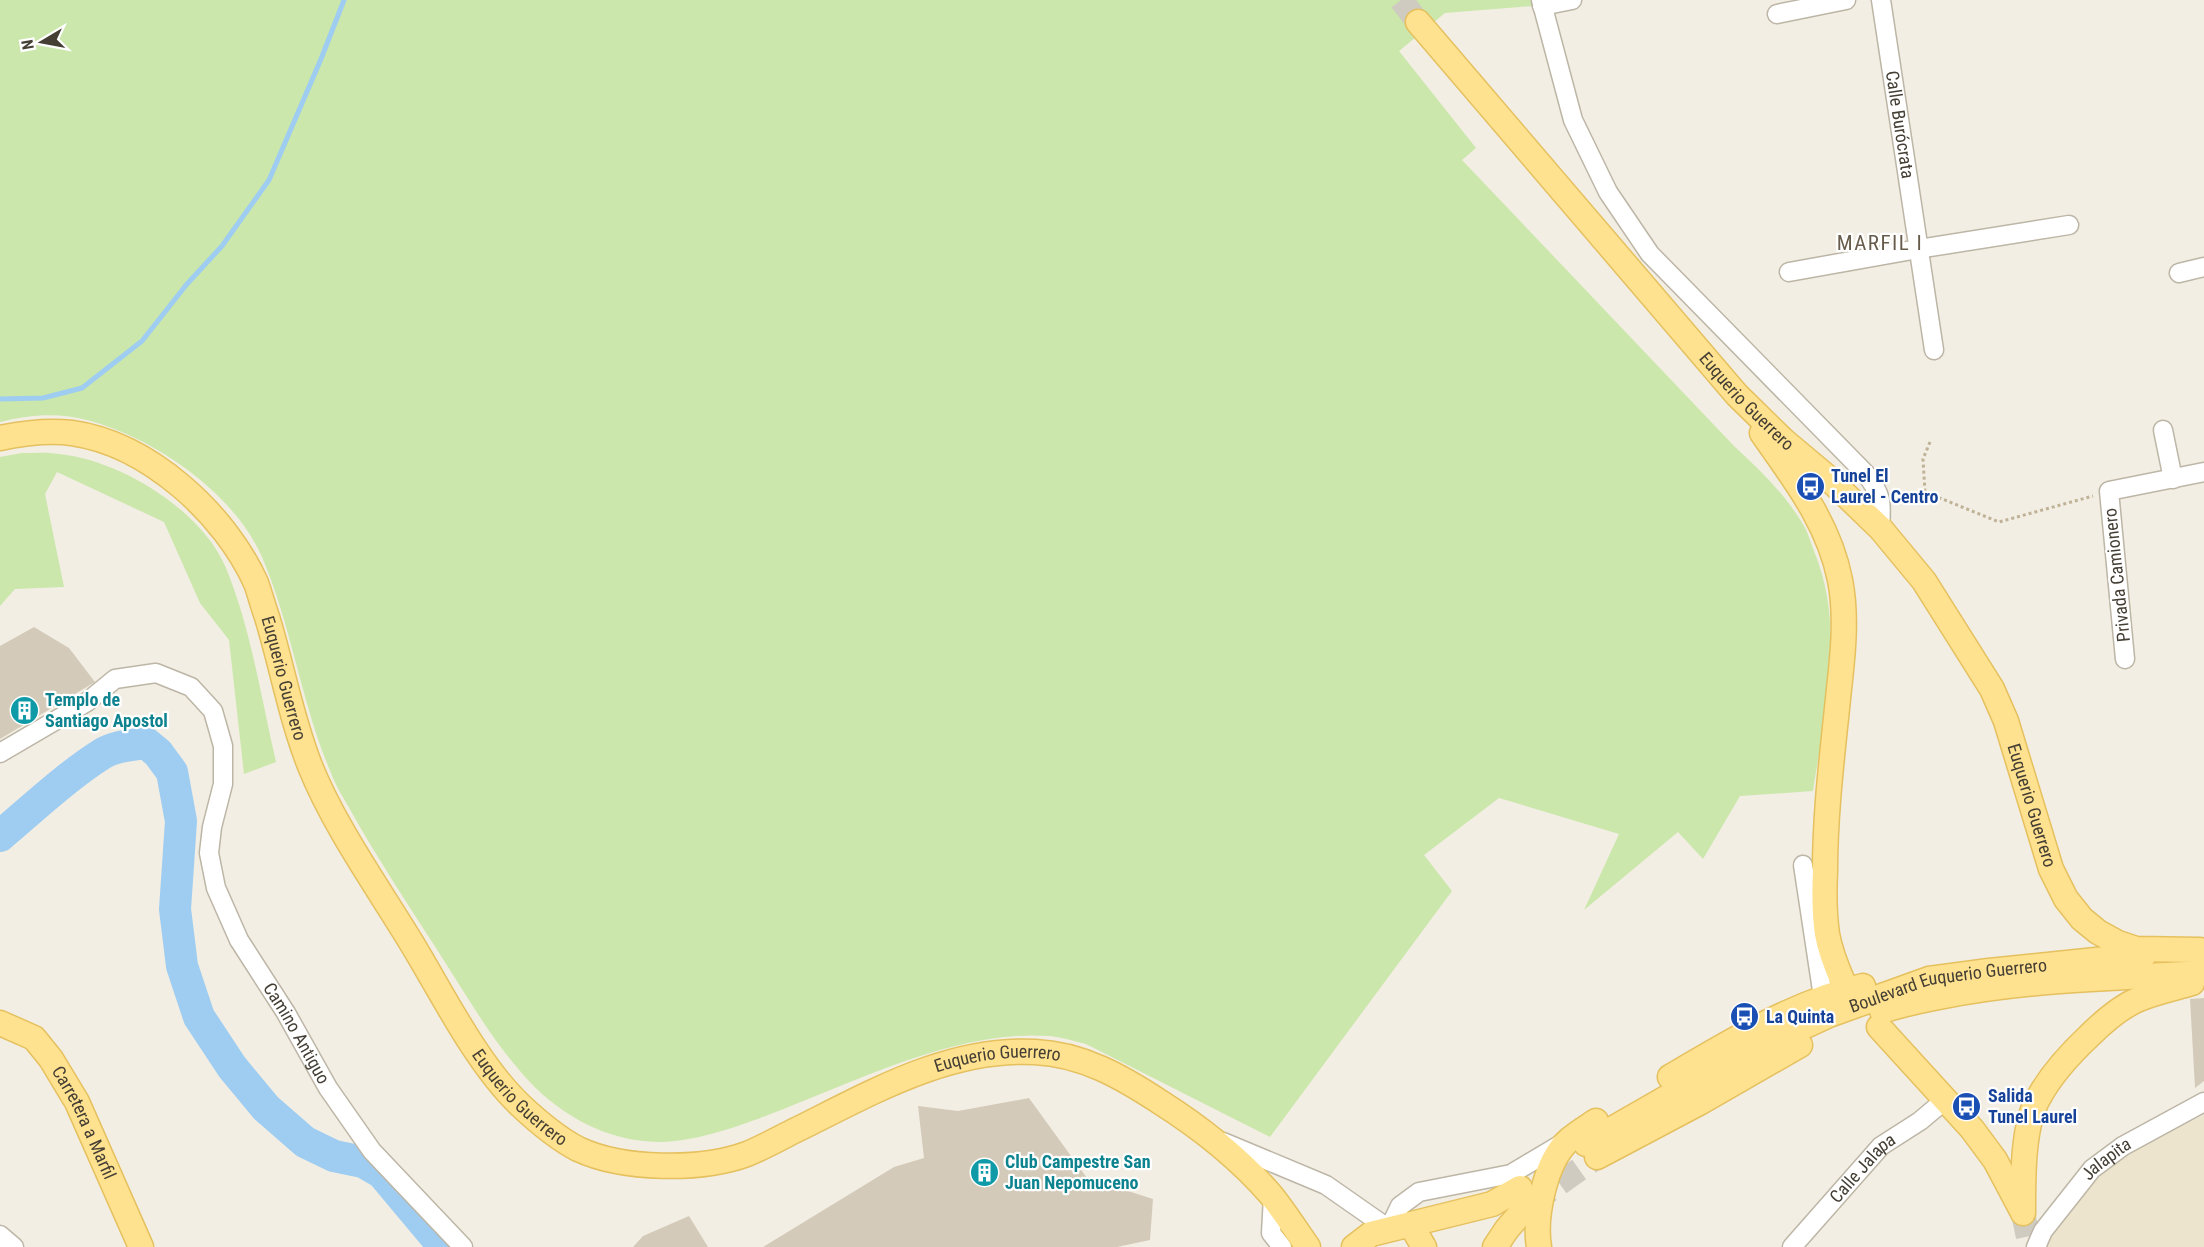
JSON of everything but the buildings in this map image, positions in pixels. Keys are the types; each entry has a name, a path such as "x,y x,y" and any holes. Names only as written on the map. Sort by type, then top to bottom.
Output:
{"main road":[{"name":"Euquerio Guerrero","path":"1418,22 1737,395 1880,528 1924,581 1992,689 2006,721 2051,869 2066,899 2082,919 2098,932 2118,943 2136,949 2202,957"},
{"path":"1737,395 1799,483 1812,506 1827,540 1840,580 1843,640 1828,790 1824,879 1827,935 1834,963 1843,982"},
{"name":"Euquerio Guerrero","path":"0,438 34,432 74,434 121,447 157,468 194,497 230,537 256,583 310,766 332,812 485,1064 517,1103 579,1149 620,1161 661,1166 701,1166 746,1154 910,1075 1000,1052 1040,1052 1087,1061 1131,1083 1213,1138 1273,1197 1308,1247"},
{"name":"Boulevard Euquerio Guerrero","path":"1584,1147 1736,1058 1829,1014 1929,979 1989,971 2202,957"},
{"name":"Boulevard Euquerio Guerrero","path":"1584,1147 1699,1103 1791,1049 1896,1006 1961,993 2202,957"},
{"path":"1539,1247 1539,1218 1543,1192 1551,1166 1584,1147 1605,1115 1729,1042 1796,1008 1823,997 1866,985 1929,979"},
{"path":"1879,1027 1972,1129 1995,1160 2023,1214 2026,1142 2038,1098 2055,1075 2080,1044 2108,1017 2138,999 2204,980"},
{"name":"Carretera a Marfil","path":"0,1023 34,1038 51,1059 77,1102 141,1247"},
{"path":"1354,1247 1371,1234 1524,1197 1504,1241"},
{"path":"1400,1227 1424,1247"}],"street":[{"path":"1572,0 1542,3 1573,120 1608,192 1650,254 1865,473 1877,488 1881,507 1880,528"},
{"path":"1777,14 1846,0"},
{"name":"Calle Burócrata","path":"1881,0 1934,350"},
{"path":"1789,272 2069,225"},
{"path":"2179,273 2204,267"},
{"path":"2163,430 2173,479"},
{"path":"2109,492 2204,472"},
{"name":"Privada Camionero","path":"2109,492 2126,659"},
{"name":"Camino Antiguo","path":"0,753 87,702 115,679 156,673 191,687 213,711 223,746 223,784 212,827 209,853 216,888 239,940 286,1013 328,1088 372,1150 463,1247"},
{"path":"1803,865 1823,997"},
{"name":"Calle Jalapa","path":"1792,1247 1881,1146 1920,1121 1945,1100"},
{"name":"Jalapita","path":"2036,1247 2043,1231 2092,1169 2123,1146 2204,1102"},
{"path":"1213,1138 1326,1185 1400,1227 1400,1206 1419,1192 1511,1174 1584,1147"},
{"path":"1273,1197 1271,1233 1282,1247"},
{"path":"0,1235 14,1247"}],"path":[{"path":"1930,442 1923,459 1925,492 1999,522 2109,492"}],"shaded area":[{"path":"2204,1115 2204,1247 2046,1247 2065,1212 2110,1162"}],"green space":[{"path":"0,0 1532,0 1533,6 1445,13 1399,51 1476,148 1462,160 1772,483 1804,526 1824,580 1831,640 1827,700 1813,791 1740,796 1703,859 1678,832 1584,910 1619,834 1499,798 1424,855 1452,891 1270,1137 1086,1044 1049,1036 1014,1036 942,1049 870,1074 756,1120 684,1140 642,1141 611,1134 582,1122 542,1094 511,1061 472,1005 362,830 333,778 312,720 272,584 262,557 239,519 224,502 189,471 150,446 114,429 83,419 51,415 0,422"},
{"path":"22,453 59,454 83,458 107,466 132,477 156,492 179,508 198,527 214,547 235,591 255,664 276,762 244,774 229,640 200,603 164,522 57,472 45,494 64,587 15,589 0,606 0,457"}],"waterway":[{"path":"0,399 43,398 82,388 142,341 187,284 222,246 269,180 344,0"},
{"path":"0,836 63,783 107,751 146,743 158,753 172,772 181,821 175,909 182,966 199,1017 232,1067 266,1108 305,1142 334,1156 363,1162 382,1173 444,1247"}],"tunnel":[{"path":"1401,0 1418,22"},
{"path":"1530,1204 1597,1157"},
{"path":"2023,1213 2030,1247"}],"place":[{"name":"Tunel El Laurel - Centro","path":"1810,486"},
{"name":"Templo de Santiago Apostol","path":"24,710"},
{"name":"La Quinta","path":"1745,1017"},
{"name":"Salida Tunel Laurel","path":"1967,1106"},
{"name":"Club Campestre San Juan Nepomuceno","path":"984,1172"}],"district":[{"name":"MARFIL I","path":"1880,243"}]}
